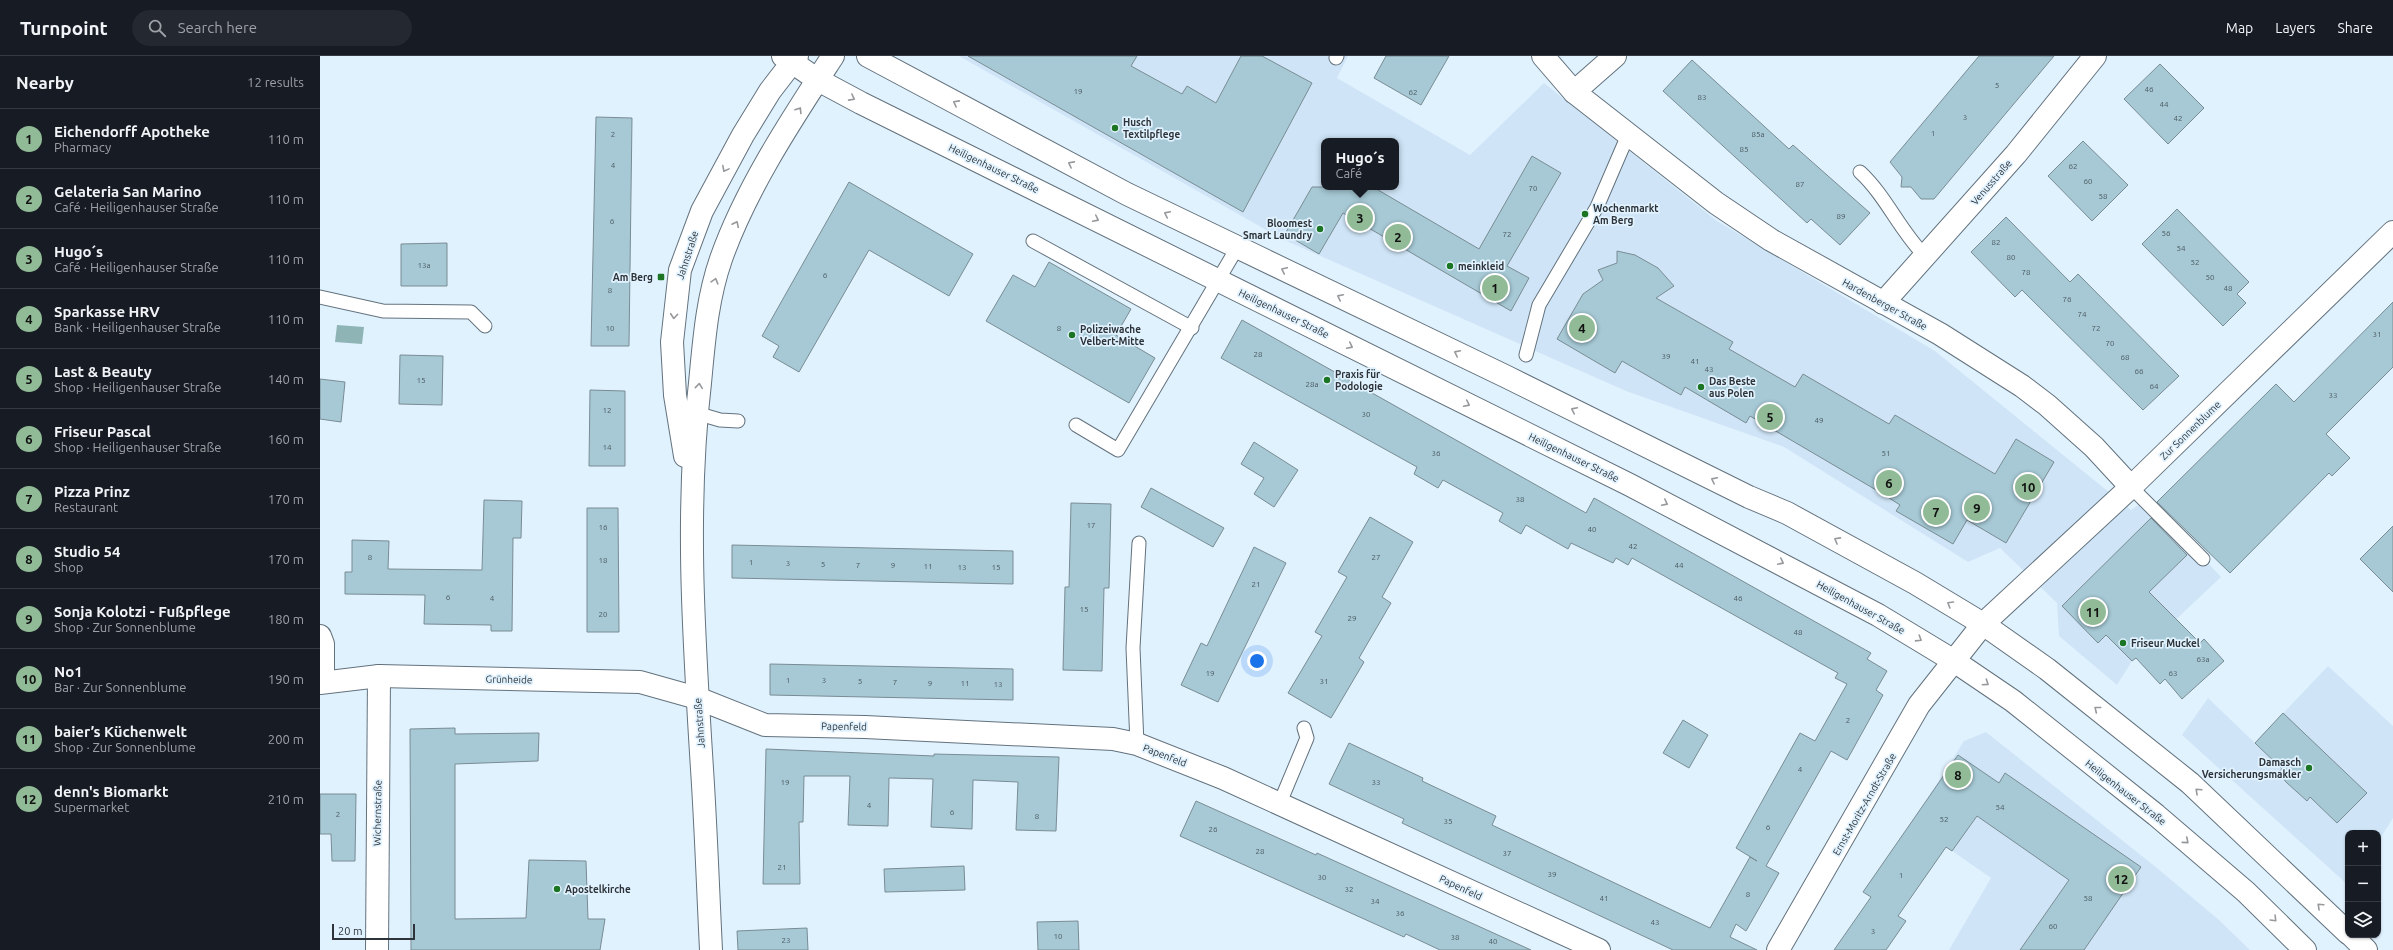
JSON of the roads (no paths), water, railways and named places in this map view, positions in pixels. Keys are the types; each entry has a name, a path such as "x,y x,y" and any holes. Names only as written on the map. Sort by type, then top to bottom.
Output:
{"street":[{"name":"Jahnstraße","path":"711,950 697,698 691,495 696,413 709,302 721,260 735,227 771,155 833,56"},
{"path":"868,56 1127,194 1507,377 1749,497 1787,513 1915,583 1983,624 2061,680 2190,783 2345,930"},
{"name":"Hardenberger Straße","path":"1543,56 1574,92 1716,203 1771,240 1940,334 2022,386 2047,405 2094,447 2131,487"},
{"path":"1574,92 1615,56"},
{"name":"Venusstraße","path":"1883,303 2016,154 2095,56"},
{"name":"Jahnstraße","path":"691,495 674,387 672,342 680,270 702,211 743,135 791,58"},
{"name":"Heiligenhauser Straße","path":"791,58 818,80 861,103 1219,280 1795,570 1878,614 1954,661 2013,701 2156,816 2246,892 2305,950"},
{"name":"Zur Sonnenblume","path":"1983,624 2131,487 2393,232"},
{"name":"Ernst-Moritz-Arndt-Straße","path":"1778,950 1919,705 1983,624"},
{"path":"320,636 323,644 322,682"},
{"name":"Grünheide","path":"322,682 379,676 640,682 697,698"},
{"name":"Wichernstraße","path":"377,950 379,676"},
{"name":"Papenfeld","path":"697,698 765,725 1100,737 1137,744 1223,778 1599,950"},
{"path":"2354,938 2366,950"}],"lane":[{"path":"1526,355 1539,305 1597,207 1628,135"},
{"path":"1860,172 1874,185 1914,245 1925,256"},
{"path":"1033,241 1192,328"},
{"path":"1076,425 1118,450 1192,328 1237,248"},
{"path":"320,297 383,310 471,312 485,326"},
{"path":"696,413 720,420 738,421"},
{"path":"2131,487 2203,559"},
{"path":"1137,744 1133,648 1138,543"},
{"path":"1279,804 1307,738 1304,728"}],"place":[{"name":"Husch Textilpflege","path":"1115,128"},
{"name":"Wochenmarkt Am Berg","path":"1585,214"},
{"name":"Hugo´s","path":"1360,218"},
{"name":"Bloomest Smart Laundry","path":"1320,229"},
{"name":"Gelateria San Marino","path":"1398,237"},
{"name":"meinkleid","path":"1450,266"},
{"name":"Am Berg","path":"661,277"},
{"name":"Eichendorff Apotheke","path":"1495,288"},
{"name":"Sparkasse HRV","path":"1582,328"},
{"name":"Polizeiwache Velbert-Mitte","path":"1072,335"},
{"name":"Praxis für Podologie","path":"1327,380"},
{"name":"Das Beste aus Polen","path":"1701,387"},
{"name":"Last & Beauty","path":"1770,417"},
{"name":"Friseur Pascal","path":"1889,483"},
{"name":"No1","path":"2028,487"},
{"name":"Sonja Kolotzi - Fußpflege","path":"1977,508"},
{"name":"Pizza Prinz","path":"1936,512"},
{"name":"baier’s Küchenwelt","path":"2093,612"},
{"name":"Friseur Muckel","path":"2123,643"},
{"name":"Damasch Versicherungsmakler","path":"2309,768"},
{"name":"Studio 54","path":"1958,775"},
{"name":"denn's Biomarkt","path":"2121,879"},
{"name":"Apostelkirche","path":"557,889"}]}
